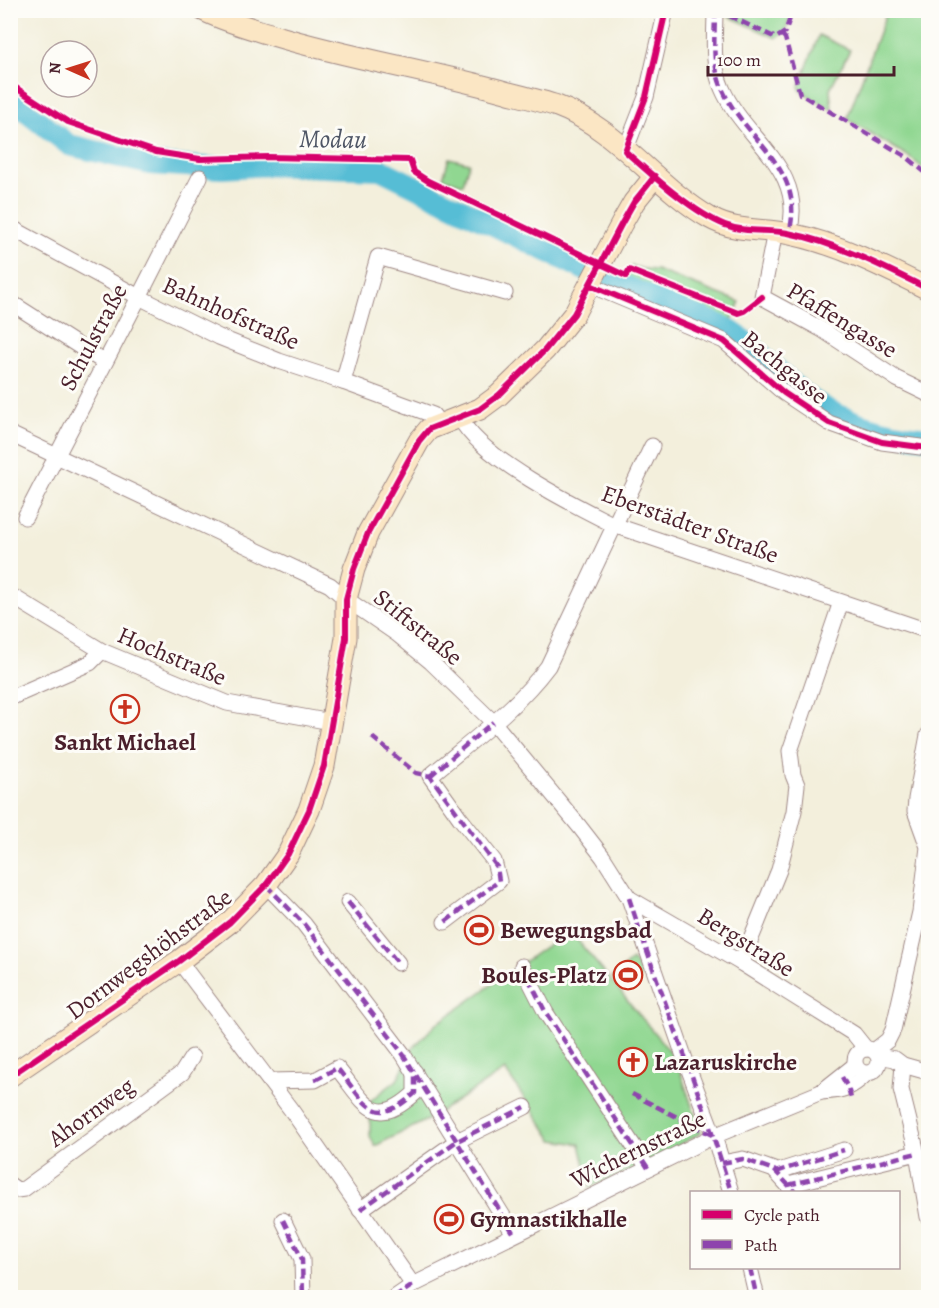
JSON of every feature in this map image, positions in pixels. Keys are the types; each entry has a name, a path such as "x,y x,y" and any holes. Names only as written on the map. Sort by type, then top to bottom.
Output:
{"street":[{"path":"203,10 223,20 320,49 451,76 558,107 597,127 655,176 710,218 726,226 782,233 823,243 878,264 928,289"},
{"path":"626,151 646,97 666,10"},
{"path":"715,10 715,69 721,87 731,108 769,152 788,184 793,209 782,233"},
{"name":"Dornwegshöhstraße","path":"10,1076 179,961 230,922 266,885 288,854 309,810 324,766 346,638 346,599 354,569 368,533 419,441 429,429 480,409 499,395 520,376 560,332 574,314 634,202 655,176"},
{"name":"Schulstraße","path":"25,517 200,177"},
{"name":"Bahnhofstraße","path":"10,227 139,297 219,337 279,361 433,415 440,424"},
{"name":"Pfaffengasse","path":"782,233 762,297 821,328 897,379 928,394"},
{"path":"343,382 378,257 505,293"},
{"name":"Bachgasse","path":"590,285 724,340 784,393 829,423 882,442 928,448"},
{"path":"10,302 104,362"},
{"name":"Eberstädter Straße","path":"460,418 472,435 528,478 573,505 614,525 753,570 928,631"},
{"name":"Stiftstraße","path":"10,434 330,585 346,599 397,634 494,722 585,834 629,898"},
{"path":"445,922 499,880 494,861 460,819 430,776 494,722 538,679 548,666 652,446"},
{"name":"Hochstraße","path":"10,594 102,651 227,703 331,722"},
{"path":"741,963 779,870 796,797 797,784 793,776 790,751 841,602"},
{"path":"10,698 90,663 102,651"},
{"name":"Wichernstraße","path":"394,1298 413,1285 714,1136 821,1092 841,1091 856,1083 867,1059 888,1040 893,1030 920,912 928,846 915,812 928,735"},
{"path":"266,885 304,924 382,1025 415,1072 514,1234"},
{"path":"629,898 714,1136 731,1191"},
{"name":"Bergstraße","path":"629,898 741,963 838,1026 867,1059"},
{"path":"348,902 398,963"},
{"path":"179,961 270,1081 413,1285"},
{"path":"522,966 546,1013 648,1168"},
{"name":"Ahornweg","path":"10,1185 17,1190 24,1189 182,1073 192,1057"},
{"path":"867,1059 893,1067 903,1065 928,1072"},
{"path":"903,1065 901,1089 917,1153 928,1217"},
{"path":"270,1081 315,1080 337,1068 366,1106 386,1112 401,1105 415,1093 415,1072"},
{"path":"360,1210 457,1141 525,1107"},
{"path":"776,1172 843,1150"},
{"path":"722,1163 743,1159 776,1172 792,1189 917,1153"},
{"path":"283,1220 302,1259 303,1298"},
{"path":"750,1269 757,1298"}],"green space":[{"path":"717,11 793,11 785,32 776,38"},
{"path":"887,11 928,11 928,172 908,156 847,119"},
{"path":"819,35 850,50 830,89 832,110 801,91 799,87"},
{"path":"449,158 469,163 463,184 443,178"},
{"path":"632,266 656,270 740,302 730,324 752,339 815,395 826,403 869,420 928,431 928,444 891,439 850,426 798,398 731,336 604,286 611,274 643,287 626,278"},
{"path":"569,930 676,1059 701,1133 647,1163 590,1187 580,1144 553,1140 505,1070 427,1120 375,1146 370,1137 370,1101 397,1080 413,1048 435,1025"},
{"name":"Boules-Platz","path":"632,960 644,974 623,991 612,977"}],"waterway":[{"name":"Modau","path":"10,98 69,145 150,164 222,168 269,165 380,169 583,269 724,327 754,348 799,390 828,410 877,429 928,438"}],"marked path":[{"path":"715,10 714,50 719,79 732,106 782,172 789,190 792,210 789,233"},
{"path":"717,10 776,38 785,32 793,10"},
{"path":"782,35 785,38 800,94 907,157 928,175"},
{"path":"430,776 493,722"},
{"path":"372,737 416,773 430,776 497,867 499,881 445,922"},
{"path":"266,885 304,924 403,1054 514,1234"},
{"path":"629,898 731,1191"},
{"path":"348,902 398,963"},
{"path":"522,966 546,1013 648,1168"},
{"path":"315,1080 337,1068 362,1100 379,1111 389,1110 415,1093 415,1072"},
{"path":"842,1077 851,1098"},
{"path":"632,1094 714,1136"},
{"path":"360,1210 457,1141 525,1107"},
{"path":"776,1172 844,1150"},
{"path":"788,1185 917,1153"},
{"path":"722,1163 743,1159 774,1170 794,1191"},
{"path":"283,1220 302,1259 303,1298"},
{"path":"750,1269 757,1298"},
{"path":"394,1298 413,1285"}],"cycle path":[{"path":"666,10 646,97 625,151 686,202 725,225 806,237 860,257 928,289"},
{"path":"10,84 68,122 156,152 200,159 268,157 410,160 414,172 428,181 626,276 629,270 738,313 762,297"},
{"path":"10,1076 179,961 230,922 266,885 288,854 309,810 324,766 346,638 346,599 354,569 368,533 419,441 429,429 480,409 499,395 545,350 574,314 634,202 655,176"},
{"path":"590,285 724,341 784,393 829,423 882,442 928,448"}],"place":[{"name":"Sankt Michael","path":"125,709"},
{"name":"Bewegungsbad","path":"479,930"},
{"name":"Boules-Platz","path":"628,975"},
{"name":"Lazaruskirche","path":"633,1062"},
{"name":"Gymnastikhalle","path":"449,1219"}]}
